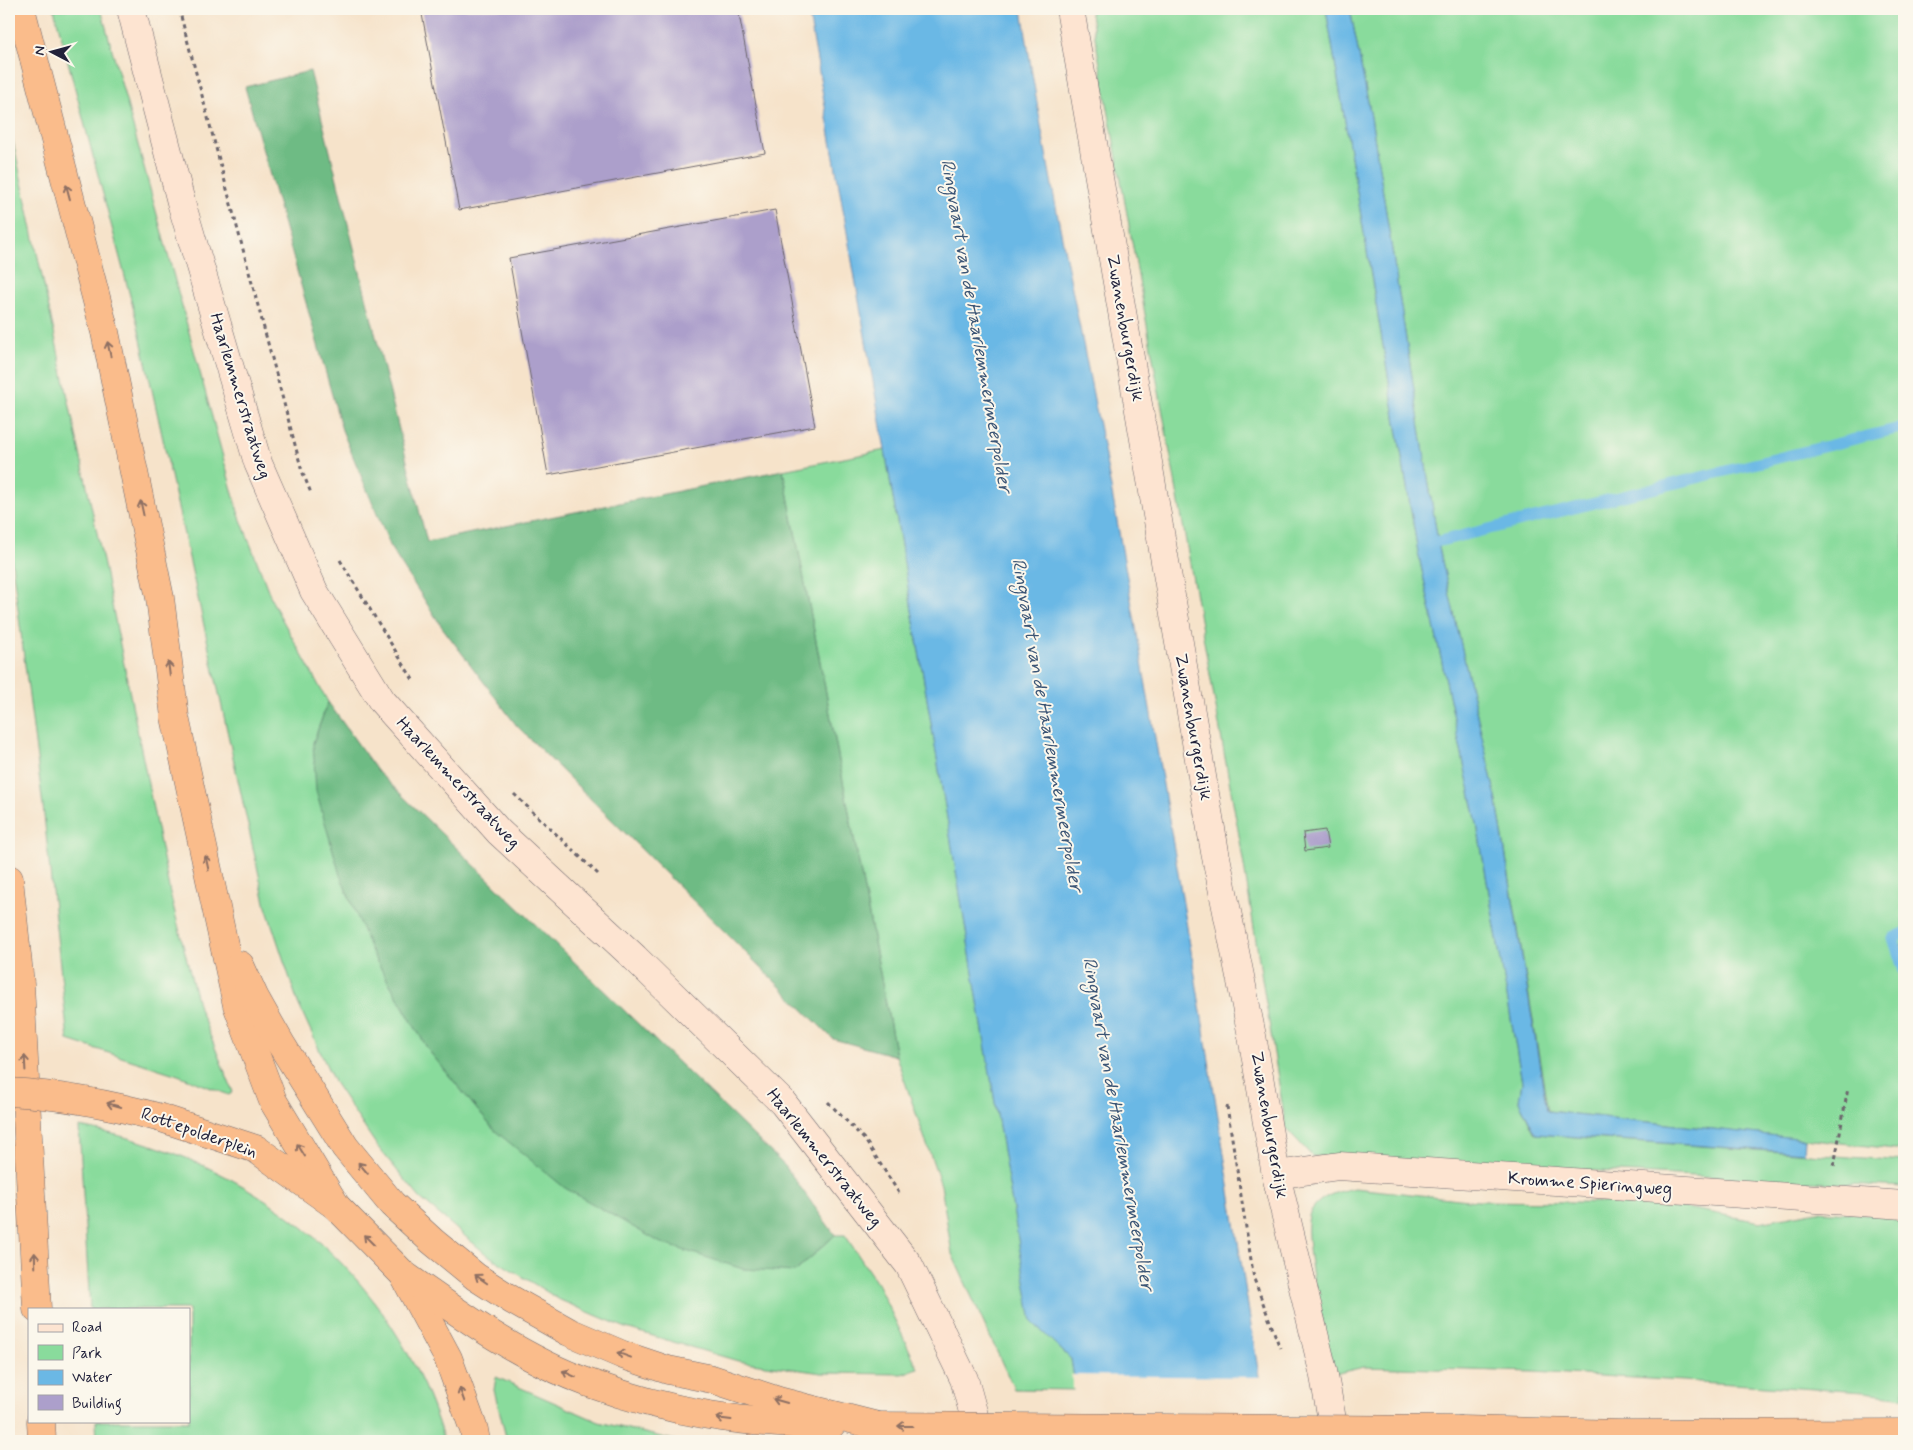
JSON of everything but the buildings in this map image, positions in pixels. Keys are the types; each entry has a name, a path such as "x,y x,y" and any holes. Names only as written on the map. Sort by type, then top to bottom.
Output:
{"highway":[{"path":"21,9 106,332 160,598 175,717 237,1005 272,1101 336,1206"},
{"path":"9,879 20,984 37,1308"},
{"path":"217,910 255,998 345,1147 392,1204 432,1241 476,1276 512,1300 568,1332 623,1355 668,1370 712,1379 778,1401 878,1426"},
{"name":"Rottepolderplein","path":"9,1092 50,1094 106,1103 161,1118 256,1149 336,1206 403,1274 448,1358 474,1430 476,1441"},
{"path":"403,1274 460,1314 536,1359 588,1383 658,1405 722,1419 790,1424 878,1426 1461,1430 1621,1434 1904,1434"},
{"path":"41,1422 42,1441"}],"street":[{"name":"Haarlemmerstraatweg","path":"131,9 181,202 258,462 314,591 382,701 499,832 635,958 783,1103 795,1118 909,1265 964,1380 981,1441"},
{"name":"Zwanenburgerdijk","path":"1070,9 1213,843 1252,1036 1276,1175 1323,1371 1336,1441"},
{"name":"Kromme Spieringweg","path":"1276,1175 1339,1166 1904,1205"}],"path":[{"path":"179,9 302,471 313,497"},
{"path":"338,557 417,688"},
{"name":"Haarlemmerstraatweg","path":"512,792 605,880"},
{"path":"1835,1162 1848,1088"},
{"name":"Haarlemmerstraatweg","path":"825,1099 866,1140 903,1198"}],"green space":[{"path":"54,9 101,9 238,512 273,603 328,702 313,743 373,955 429,1051 494,1130 795,1272 835,1235 845,1235 878,1285 918,1368 902,1374 822,1373 738,1361 626,1328 560,1300 486,1254 420,1198 377,1146 334,1082 298,1003 266,907 138,326"},
{"path":"1090,9 1326,9 1418,552 1477,824 1522,1082 1519,1101 1535,1134 1904,1161 1904,1187 1312,1156 1286,1128 1240,841"},
{"path":"1350,9 1904,9 1904,944 1901,945 1904,954 1904,1150 1548,1111 1497,802 1439,548 1371,117"},
{"path":"310,71 427,542 783,470 896,1056 833,1039 517,726 442,627 392,550 342,430 245,87"},
{"path":"9,122 106,575 170,893 199,1008 233,1092 229,1095 178,1075 68,1040 43,806 9,539"},
{"path":"885,450 1032,1321 1071,1359 1076,1390 1014,1389 952,1254 941,1185 896,1056 783,470"},
{"path":"328,702 378,772 785,1166 835,1235 795,1272 743,1269 661,1243 565,1188 494,1130 429,1051 373,955 340,875 316,791 313,743"},
{"path":"79,1127 142,1142 202,1165 257,1194 307,1231 352,1274 390,1324 421,1380 444,1441 97,1441 96,1422 190,1422 190,1308 90,1308"},
{"path":"1354,1188 1478,1201 1661,1203 1760,1222 1817,1211 1904,1216 1904,1397 1865,1392 1534,1372 1364,1367 1334,1374 1315,1289 1308,1241 1308,1223 1311,1211 1320,1201 1330,1195"},
{"path":"496,1377 599,1422 678,1441 507,1441 494,1390"}],"water":[{"name":"Ringvaart van de Haarlemmermeerpolder","path":"808,9 1022,9 1042,133 1114,504 1155,738 1214,1089 1269,1441 1076,1390 1071,1359 1032,1322 885,450"},
{"path":"1326,9 1350,9 1371,117 1439,548 1497,802 1547,1111 1805,1139 1804,1153 1536,1134 1519,1101 1522,1082 1477,824 1418,552"}],"pier":[{"path":"1071,1375 1262,1377 1272,1441 1082,1441"}],"waterway":[{"path":"1424,545 1904,427"},
{"path":"1904,933 1893,938 1904,971"}]}
